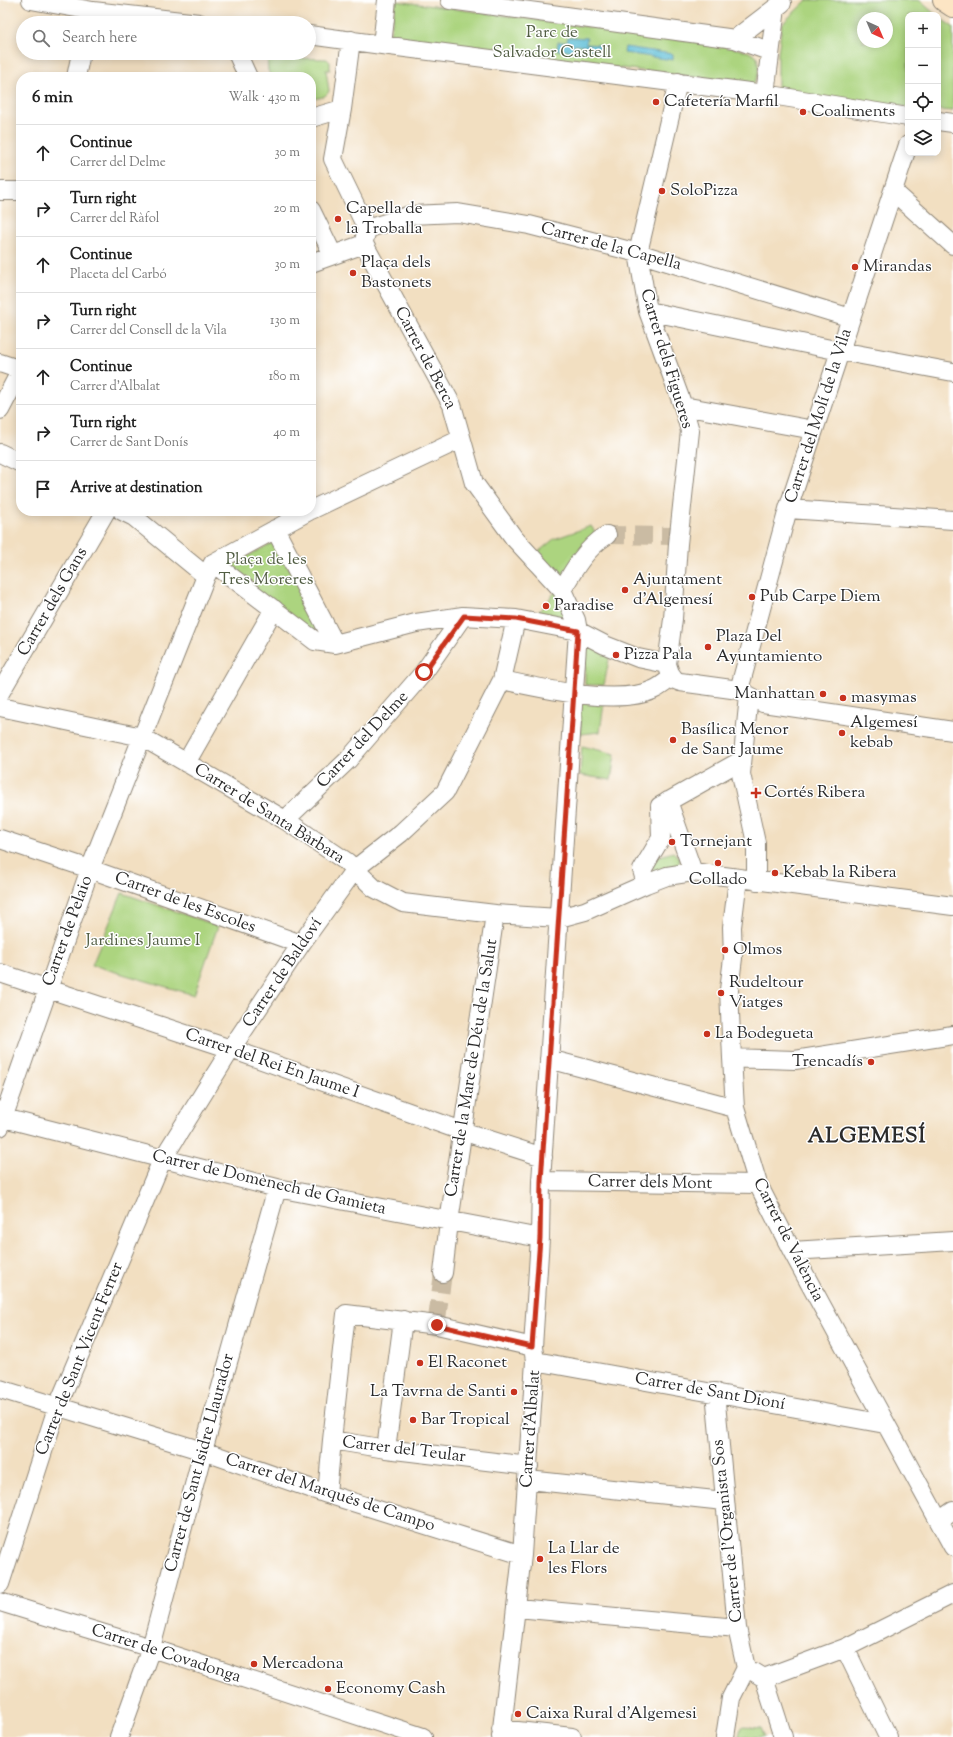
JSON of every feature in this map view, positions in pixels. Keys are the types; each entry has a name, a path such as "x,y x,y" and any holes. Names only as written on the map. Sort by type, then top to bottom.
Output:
{"street":[{"path":"31,0 82,10 113,6 164,16"},
{"path":"382,45 387,0"},
{"path":"450,0 494,3 735,39 770,51"},
{"path":"944,0 953,6"},
{"path":"735,39 777,3"},
{"path":"765,94 777,3"},
{"path":"316,36 678,82 765,94 905,117"},
{"name":"Carrer de Berca","path":"351,40 342,109 333,159 365,236 452,404 474,483 514,538 562,590 576,620 578,631"},
{"path":"77,72 80,60"},
{"path":"240,60 246,72"},
{"name":"Carrer dels Figueres","path":"664,667 673,619 678,544 690,431 683,406 648,311 638,253 678,82"},
{"path":"316,117 342,109"},
{"path":"941,121 953,123"},
{"name":"Carrer del Molí de la Vila","path":"744,693 788,509 905,155"},
{"path":"0,191 16,191"},
{"path":"894,192 953,245"},
{"name":"Carrer de la Capella","path":"316,261 333,255 365,236 410,215 458,213 529,225 638,253 851,318"},
{"path":"316,220 333,255"},
{"path":"648,311 840,352 953,372"},
{"path":"0,363 16,368"},
{"path":"0,410 16,380"},
{"path":"683,406 814,430"},
{"path":"316,507 461,439"},
{"path":"0,453 16,461"},
{"path":"788,509 953,520"},
{"name":"Carrer dels Gans","path":"0,693 103,516"},
{"path":"135,516 209,569 274,609 315,642 335,644 416,623 464,616 516,619 578,631 605,645 664,667 687,684 744,693 763,703 953,732"},
{"path":"209,569 299,516"},
{"path":"275,529 335,644"},
{"path":"562,590 574,569 596,542 607,535"},
{"name":"Carrer de Pelaio","path":"1,1121 90,869 209,569"},
{"path":"186,763 274,609"},
{"name":"Carrer del Delme","path":"284,820 348,760 424,672 464,616"},
{"name":"Carrer de Baldoví","path":"162,1160 231,1049 301,944 355,869 401,833 445,792 502,680 516,619"},
{"name":"Carrer d'Albalat","path":"501,1733 517,1608 529,1473 540,1238 541,1181 578,631"},
{"path":"502,680 574,694 626,696 654,690 664,667"},
{"path":"744,693 741,774 756,843 756,880"},
{"name":"Carrer de Santa Bàrbara","path":"0,707 142,736 284,820 347,862 374,888 403,902 558,924"},
{"path":"646,884 642,870 661,838 660,806 742,760"},
{"path":"668,801 693,872"},
{"name":"Carrer de les Escoles","path":"0,839 90,869 301,944"},
{"path":"558,924 585,910 646,884 667,876 693,872 953,906"},
{"name":"Carrer de València","path":"738,879 732,928 733,958 729,990 735,1108 758,1184 792,1251 885,1424 946,1516 953,1547"},
{"name":"Carrer de la Mare de Déu de la Salut","path":"443,1273 462,1131 495,914"},
{"name":"Carrer del Rei En Jaume I","path":"0,973 231,1049 462,1131 543,1156"},
{"path":"732,1058 795,1060 953,1035"},
{"path":"549,1059 735,1108"},
{"name":"Carrer de Domènech de Gamieta","path":"1,1121 277,1188 449,1222 540,1238"},
{"name":"Carrer de Sant Vicent Ferrer","path":"0,1584 57,1408 162,1160"},
{"name":"Carrer dels Mont","path":"541,1181 758,1184"},
{"name":"Carrer de Sant Isidre Llaurador","path":"119,1737 151,1648 203,1451 277,1188"},
{"path":"792,1251 953,1241"},
{"name":"Carrer de Sant Dioní","path":"332,1440 346,1314 437,1322 534,1354 716,1392 885,1424"},
{"path":"386,1449 403,1320"},
{"name":"Carrer del Marqués de Campo","path":"0,1389 57,1408 203,1451 327,1494 522,1555"},
{"name":"Carrer de l'Organista Sos","path":"716,1392 724,1501 737,1628 746,1668"},
{"name":"Carrer del Teular","path":"327,1494 332,1440 529,1473 724,1501"},
{"path":"764,1678 845,1648 953,1594"},
{"name":"Carrer de Covadonga","path":"0,1602 151,1648 423,1737"},
{"path":"517,1608 737,1628"},
{"path":"845,1648 888,1737"},
{"path":"726,1737 731,1698 746,1668 764,1678 783,1737"},
{"path":"501,1733 572,1737"}],"green space":[{"path":"807,0 919,0 933,12 905,12 905,107 778,92 778,54 782,24"},
{"name":"Parc de Salvador Castell","path":"396,1 722,45 749,52 757,57 758,74 753,84 389,40"},
{"path":"941,19 953,27 953,111 941,110"},
{"path":"327,59 330,62 330,70 326,70 329,91 326,95 316,98 316,72 269,72 267,60"},
{"path":"591,526 595,532 562,578 537,553 554,539"},
{"name":"Plaça de les Tres Moreres","path":"274,542 328,636 316,637 227,567"},
{"path":"556,591 569,621 534,617"},
{"path":"592,644 611,649 604,685 585,685 585,648"},
{"path":"580,701 604,703 600,732 581,734"},
{"path":"582,746 615,754 611,780 580,775"},
{"path":"673,852 679,857 679,866 652,873 654,858"},
{"name":"Jardines Jaume I","path":"122,893 218,926 194,995 92,965"},
{"path":"741,1727 761,1728 765,1737 739,1737"}],"water":[{"path":"568,37 587,38 586,44 600,45 599,50 586,49 586,46 573,45 572,51 557,50 558,42 567,42"},
{"path":"625,47 673,54 673,60 624,53"}],"tunnel":[{"path":"607,535 672,536 678,544"},
{"path":"437,1319 443,1273"}],"place":[{"name":"Cafetería Marfil","path":"656,102"},
{"name":"Coaliments","path":"803,112"},
{"name":"SoloPizza","path":"662,191"},
{"name":"Capella de la Troballa","path":"338,219"},
{"name":"Mirandas","path":"855,267"},
{"name":"Plaça dels Bastonets","path":"353,273"},
{"name":"Ajuntament d'Algemesí","path":"625,590"},
{"name":"Pub Carpe Diem","path":"752,597"},
{"name":"Paradise","path":"546,606"},
{"name":"Plaza Del Ayuntamiento","path":"708,647"},
{"name":"Pizza Pala","path":"616,655"},
{"name":"Manhattan","path":"823,694"},
{"name":"masymas","path":"843,698"},
{"name":"Algemesí kebab","path":"842,733"},
{"name":"Basílica Menor de Sant Jaume","path":"673,740"},
{"name":"Cortés Ribera","path":"756,793"},
{"name":"Tornejant","path":"672,842"},
{"name":"Collado","path":"718,863"},
{"name":"Kebab la Ribera","path":"775,873"},
{"name":"Olmos","path":"725,950"},
{"name":"Rudeltour Viatges","path":"721,993"},
{"name":"La Bodegueta","path":"707,1034"},
{"name":"Trencadís","path":"871,1062"},
{"name":"El Raconet","path":"420,1363"},
{"name":"La Tavrna de Santi","path":"514,1392"},
{"name":"Bar Tropical","path":"413,1420"},
{"name":"La Llar de les Flors","path":"540,1559"},
{"name":"Mercadona","path":"254,1664"},
{"name":"Economy Cash","path":"328,1689"},
{"name":"Caixa Rural d'Algemesi","path":"518,1714"}],"district":[{"name":"ALGEMESÍ","path":"867,1137"}],"route":[{"path":"424,672 464,616 516,619 578,631 559,918 557,929 541,1181 540,1238 532,1347 437,1325"}]}
